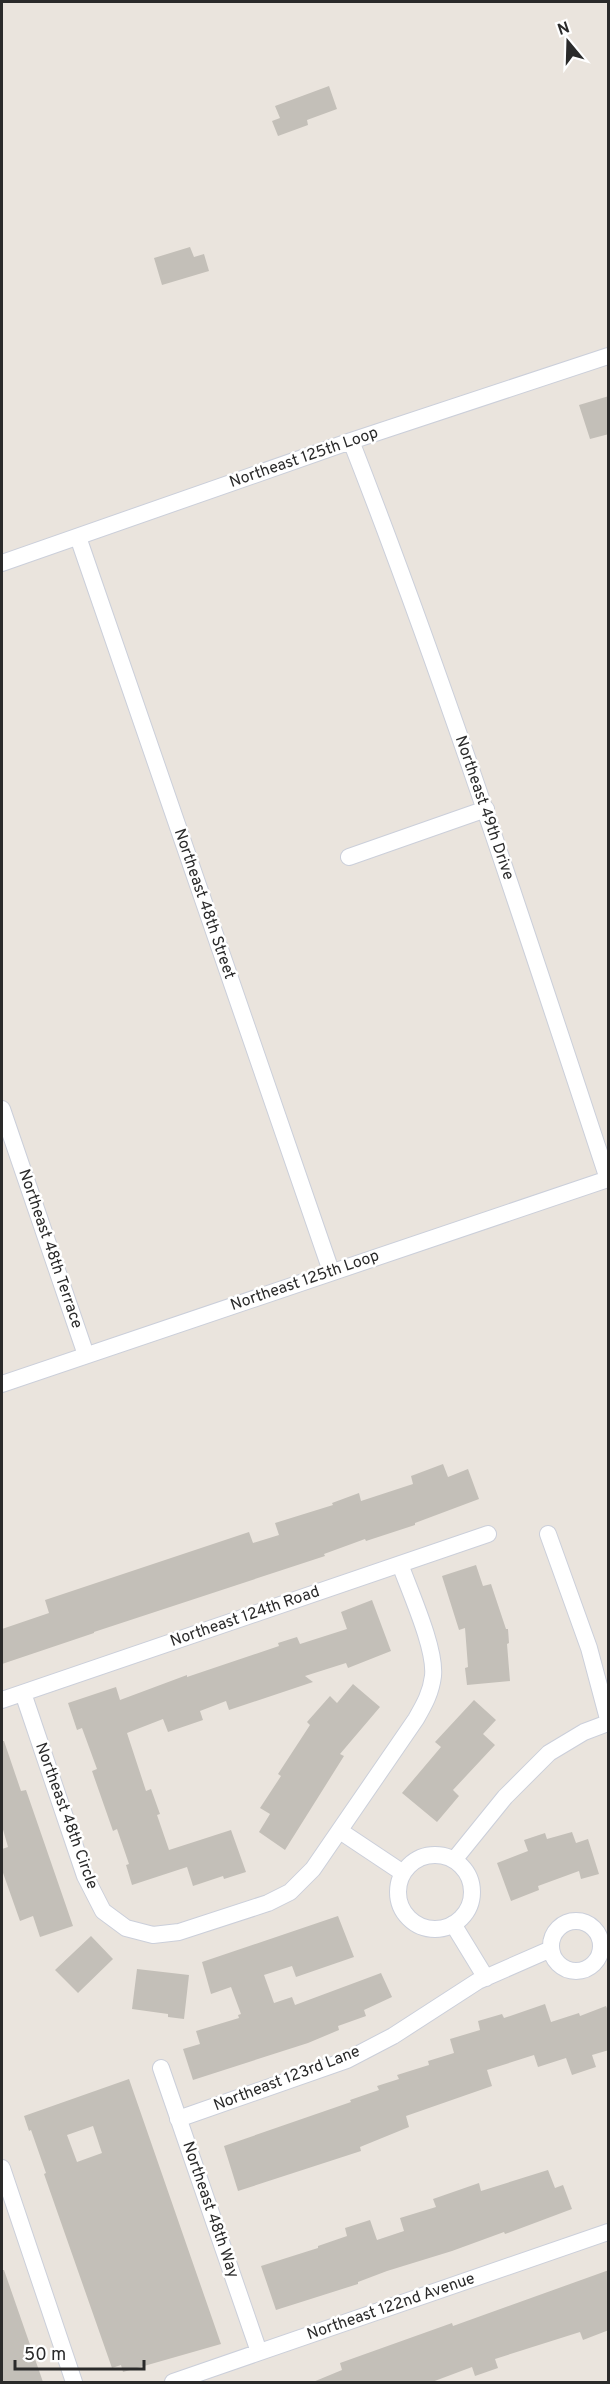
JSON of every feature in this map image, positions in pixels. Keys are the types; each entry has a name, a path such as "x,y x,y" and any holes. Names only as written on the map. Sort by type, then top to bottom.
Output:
{"street":[{"name":"Northeast 125th Loop","path":"2,563 351,441 609,356"},
{"name":"Northeast 49th Drive","path":"351,441 399,564 486,809 608,1179"},
{"name":"Northeast 48th Street","path":"78,537 331,1271"},
{"path":"349,857 486,809"},
{"name":"Northeast 48th Terrace","path":"2,1109 86,1355"},
{"name":"Northeast 125th Loop","path":"2,1384 608,1179"},
{"name":"Northeast 124th Road","path":"2,1700 488,1534"},
{"path":"454,1860 505,1797 549,1754 584,1732 609,1721 589,1648 548,1534"},
{"name":"Northeast 48th Circle","path":"23,1693 85,1876 103,1911 126,1928 153,1935 179,1932 268,1903 290,1892 313,1869 429,1697 433,1674 431,1653 400,1564"},
{"path":"340,1831 403,1873"},
{"path":"432,1855 454,1860 462,1867 472,1887 468,1909 453,1924 432,1929 421,1926 405,1913 398,1893 403,1873 420,1858 432,1855"},
{"path":"453,1924 486,1978"},
{"name":"Northeast 123rd Lane","path":"178,2119 346,2060 393,2036 486,1978 551,1949"},
{"name":"Northeast 48th Way","path":"161,2068 259,2352"},
{"path":"2,2168 74,2382"},
{"name":"Northeast 122nd Avenue","path":"173,2382 609,2232"}],"building":[{"path":"329,86 337,109 307,120 308,125 278,136 272,121 280,118 275,106"},
{"path":"190,247 194,257 204,254 209,271 162,285 154,258"},
{"path":"609,396 609,434 590,439 579,405"},
{"path":"443,1464 448,1477 468,1469 479,1499 415,1523 415,1525 366,1541 365,1539 324,1554 325,1556 2,1664 2,1629 49,1613 45,1600 249,1532 253,1543 279,1535 275,1523 333,1505 332,1503 359,1493 361,1501 413,1484 411,1476"},
{"path":"476,1565 483,1586 491,1584 506,1629 508,1629 510,1681 467,1685 465,1628 459,1630 442,1576"},
{"path":"372,1600 391,1651 348,1668 346,1663 305,1676 313,1682 229,1710 226,1701 200,1711 203,1720 168,1732 163,1719 127,1733 146,1791 151,1789 160,1814 157,1815 169,1850 231,1830 246,1872 224,1879 223,1876 193,1886 187,1867 132,1885 126,1865 129,1864 117,1829 113,1831 92,1771 97,1769 82,1728 77,1730 68,1703 116,1687 120,1700 187,1675 187,1677 279,1646 278,1643 297,1637 300,1644 347,1629 341,1612"},
{"path":"353,1684 380,1707 340,1754 344,1756 285,1850 259,1832 270,1814 260,1808 281,1776 278,1774 310,1725 307,1722 330,1696 337,1703"},
{"path":"474,1700 496,1720 483,1734 495,1745 453,1790 459,1796 437,1822 402,1793 441,1747 435,1742"},
{"path":"2,1741 4,1741 21,1791 26,1790 73,1926 40,1937 33,1916 20,1921 2,1870 2,1849 8,1847 2,1826"},
{"path":"572,1832 576,1843 588,1839 599,1874 581,1879 579,1871 538,1886 539,1890 511,1901 497,1863 528,1851 524,1840 545,1833 547,1839"},
{"path":"338,1916 354,1957 296,1977 292,1966 264,1975 274,2003 292,1997 295,2005 381,1973 392,1997 364,2010 366,2016 338,2026 339,2030 308,2043 193,2080 183,2049 200,2044 196,2031 239,2018 238,2015 241,2014 231,1987 211,1994 202,1962"},
{"path":"91,1936 113,1959 78,1993 55,1970"},
{"path":"137,1969 189,1975 184,2019 168,2017 168,2014 132,2009"},
{"path":"545,2004 551,2022 579,2013 580,2016 606,2006 609,2013 609,2050 592,2055 596,2067 572,2075 566,2058 538,2067 534,2055 487,2070 492,2086 406,2116 409,2127 360,2147 361,2151 238,2191 224,2146 379,2090 377,2086 399,2079 397,2075 429,2065 428,2061 454,2053 450,2039 480,2030 478,2021 502,2014 504,2018"},
{"path":"129,2079 221,2344 123,2372 121,2365 112,2368 44,2174 46,2173 31,2130 29,2131 24,2116","holes":["93,2126 102,2153 77,2162 67,2135"]},
{"path":"548,2170 555,2188 563,2185 572,2209 505,2234 504,2232 387,2271 358,2282 358,2284 276,2310 261,2266 347,2236 345,2228 370,2220 377,2240 404,2231 400,2218 436,2207 433,2199 479,2183 481,2191"},
{"path":"2,2270 4,2270 43,2382 2,2382"},
{"path":"609,2270 609,2330 583,2340 580,2332 495,2359 498,2368 475,2376 472,2367 432,2382 313,2382 342,2370 340,2363 452,2323 453,2326"}]}
